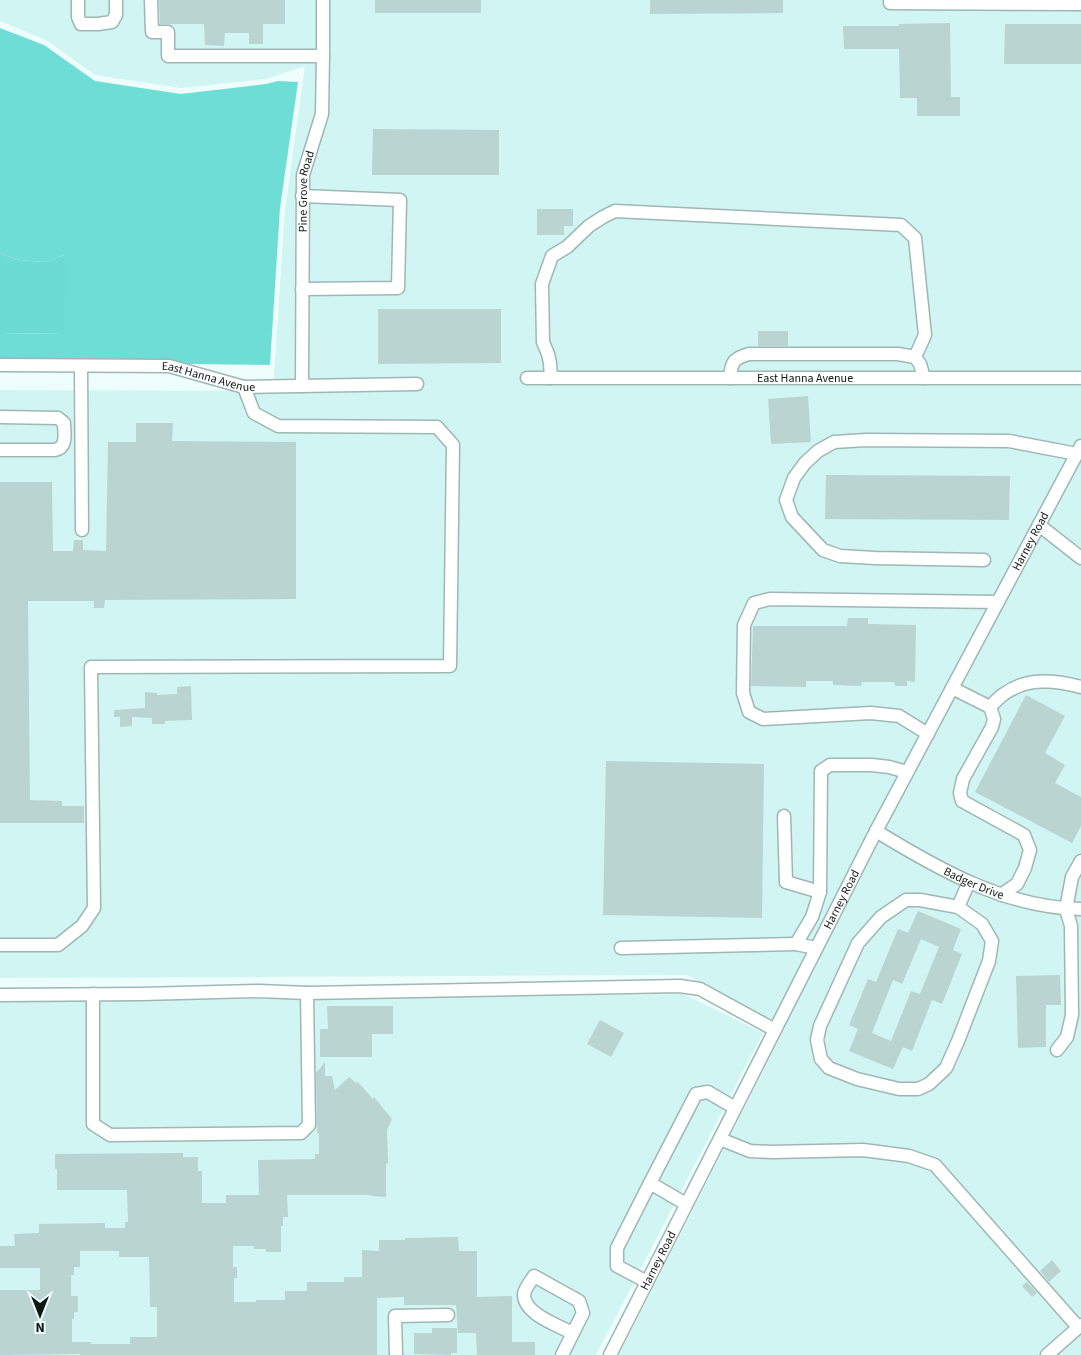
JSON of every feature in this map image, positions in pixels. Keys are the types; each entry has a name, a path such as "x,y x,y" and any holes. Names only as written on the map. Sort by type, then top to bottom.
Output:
{"street":[{"path":"78,0 78,17 81,24 98,24 112,22 116,15 116,0"},
{"path":"151,0 152,32 168,32 168,56 324,56"},
{"name":"Pine Grove Road","path":"302,386 303,175 322,114 323,0"},
{"path":"890,0 890,3 1081,4"},
{"path":"302,196 400,200 398,288 302,289"},
{"path":"551,378 548,354 543,342 542,284 552,256 567,247 589,226 616,211 901,225 914,238 925,335 915,357"},
{"path":"730,378 731,367 734,361 740,356 749,354 898,354 915,357 920,364 924,378"},
{"name":"East Hanna Avenue","path":"0,365 169,366 244,387 417,384"},
{"path":"81,366 82,530"},
{"name":"East Hanna Avenue","path":"527,378 1081,378"},
{"path":"0,945 58,945 82,926 94,908 91,667 450,666 453,445 437,427 278,426 254,413 244,387"},
{"path":"0,417 58,418 64,423 64,446 61,449 55,450 0,450"},
{"path":"984,560 840,556 823,550 792,517 786,500 794,478 805,463 818,451 834,442 866,440 1009,441 1079,450"},
{"name":"Harney Road","path":"610,1355 876,831 1079,450"},
{"path":"1039,525 1081,558"},
{"path":"928,734 899,716 871,713 762,719 749,712 743,693 744,625 754,603 770,599 998,602"},
{"path":"990,708 1004,694 1025,683 1052,681 1081,687"},
{"path":"952,688 990,708 994,719 992,727 963,779 960,793 962,801 1024,834 1030,850 1025,868 1017,884 1001,895"},
{"path":"796,944 812,917 820,892 821,770 830,765 872,764 907,772"},
{"path":"784,816 786,882 820,892"},
{"name":"Badger Drive","path":"876,831 916,855 969,882 1001,895 1028,902 1081,909"},
{"path":"1057,1050 1067,1037 1072,1015 1071,926 1066,908 1072,877 1081,861"},
{"path":"958,907 969,882"},
{"path":"906,900 920,900 958,907 982,924 992,941 989,961 946,1068 929,1084 918,1088 899,1089 857,1079 829,1068 821,1059 817,1040 820,1026 858,943 881,917 906,900"},
{"path":"621,948 796,944 816,948"},
{"path":"0,994 307,993 680,986 700,990 775,1030"},
{"path":"93,994 94,1124 110,1136 301,1133 309,1125 307,993"},
{"path":"647,1282 616,1266 617,1248 696,1094 708,1092 735,1108"},
{"path":"720,1139 750,1151 863,1150 909,1156 935,1165 1080,1326 1047,1355"},
{"path":"650,1183 686,1204"},
{"path":"562,1355 583,1313 579,1301 534,1276 524,1292 525,1301 529,1308 534,1313 572,1333"},
{"path":"396,1355 395,1316 448,1315"}],"shaded area":[{"path":"0,0 1081,0 1081,1355 619,1355 785,1028 687,975 0,978 0,390 273,391 285,209 305,66 266,79 181,88 95,75 46,40 0,21"},
{"path":"0,28 44,45 95,81 181,94 278,81 298,82 280,208 270,365 188,364 169,359 0,359 0,333 64,334 65,255 44,262 20,260 0,254"},
{"path":"0,254 20,260 44,262 65,255 68,272 64,334 0,333"},
{"path":"684,994 763,1033 596,1355 0,1355 0,1002"}],"building":[{"path":"159,0 285,0 285,24 263,24 263,44 249,44 249,33 225,33 224,46 205,45 204,24 160,24"},
{"path":"375,0 481,0 481,13 375,13"},
{"path":"650,0 783,0 783,13 650,14"},
{"path":"950,23 951,97 960,97 960,116 917,116 917,98 900,98 899,49 844,49 843,26 899,26 899,24"},
{"path":"1005,24 1081,24 1081,64 1004,64"},
{"path":"373,129 499,130 499,175 372,175"},
{"path":"537,209 573,209 573,226 564,226 564,235 537,235"},
{"path":"378,309 501,309 501,363 378,364"},
{"path":"758,331 788,331 788,346 758,346"},
{"path":"808,396 811,442 771,444 768,399"},
{"path":"136,423 173,423 172,441 296,442 296,599 105,600 104,608 94,608 94,601 28,601 30,800 62,801 62,806 84,806 84,823 0,823 0,482 52,482 53,551 73,551 74,540 83,540 83,550 106,551 108,442 136,442"},
{"path":"826,475 1010,476 1009,520 825,519"},
{"path":"848,618 868,618 868,624 916,625 915,682 907,681 907,686 895,686 894,682 862,682 861,686 833,685 833,681 806,681 806,687 751,686 753,626 847,626"},
{"path":"191,686 192,720 165,721 165,724 152,724 152,718 132,717 132,726 120,727 120,717 114,717 114,710 145,708 145,692 157,693 157,695 177,694 177,687"},
{"path":"1026,695 1065,716 1045,753 1065,765 1055,783 1081,797 1081,826 1072,843 975,792"},
{"path":"606,761 764,764 762,918 603,915"},
{"path":"918,911 961,929 953,950 962,954 942,1004 932,1000 912,1051 903,1047 893,1069 849,1051 858,1029 849,1025 868,979 876,982 898,929 908,933","holes":["921,939 939,947 920,994 911,991 891,1041 872,1033 893,980 902,984"]},
{"path":"1060,975 1061,1005 1046,1005 1046,1047 1018,1048 1016,976"},
{"path":"327,1006 393,1006 393,1034 372,1034 372,1057 320,1057 320,1029 328,1029"},
{"path":"600,1020 624,1033 611,1057 587,1044"},
{"path":"325,1062 325,1076 332,1076 335,1090 349,1077 356,1083 358,1082 373,1099 374,1097 392,1119 387,1130 386,1197 372,1195 287,1195 288,1217 283,1217 283,1226 281,1226 281,1252 266,1252 266,1249 254,1249 254,1246 233,1246 233,1267 237,1267 237,1278 234,1278 234,1302 285,1300 285,1291 307,1291 307,1282 344,1282 344,1277 362,1277 362,1250 379,1251 379,1240 458,1237 459,1251 477,1251 477,1297 512,1296 512,1342 535,1342 535,1355 477,1355 476,1333 458,1333 456,1305 404,1305 404,1297 377,1298 377,1355 0,1355 0,1290 40,1290 40,1268 0,1268 0,1246 15,1246 14,1234 39,1233 39,1224 105,1223 105,1228 125,1228 125,1222 128,1222 127,1190 57,1190 55,1154 183,1153 183,1157 198,1157 198,1171 202,1171 202,1203 226,1203 226,1195 259,1195 258,1160 315,1159 315,1154 319,1154 316,1073","holes":["80,1251 119,1251 119,1257 149,1257 150,1307 157,1307 157,1337 130,1337 130,1344 72,1342 72,1319 74,1319 74,1312 78,1312 78,1296 71,1296 71,1275 74,1275 74,1267 80,1267"]},
{"path":"1052,1260 1061,1271 1049,1282 1040,1271"},
{"path":"1027,1282 1037,1293 1032,1297 1022,1286"},
{"path":"432,1328 457,1328 457,1353 451,1353 451,1355 414,1354 414,1333 432,1333"}]}
